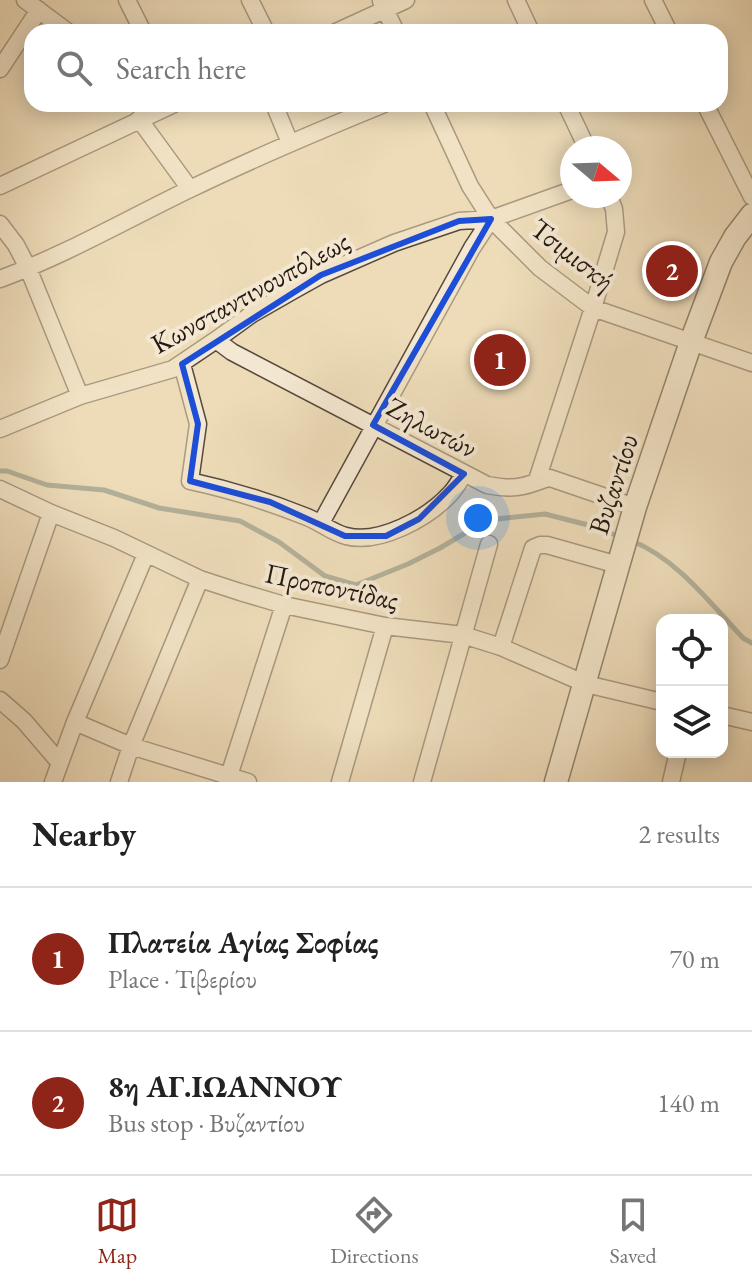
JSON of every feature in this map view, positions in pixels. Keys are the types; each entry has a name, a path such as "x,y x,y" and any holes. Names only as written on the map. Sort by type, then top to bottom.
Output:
{"street":[{"path":"25,0 57,24"},
{"path":"127,0 139,24"},
{"path":"250,0 262,24"},
{"path":"350,24 383,5 406,0"},
{"path":"516,0 527,24"},
{"path":"653,0 665,24"},
{"path":"383,5 392,24"},
{"path":"30,24 39,10"},
{"path":"0,69 24,33"},
{"path":"0,186 155,112"},
{"path":"277,112 290,143"},
{"path":"0,279 290,143 365,112"},
{"name":"Τσιμισκή","path":"436,112 470,186 491,219 540,268 593,308 752,363"},
{"path":"570,112 581,136"},
{"path":"709,112 752,197"},
{"path":"139,119 190,189"},
{"name":"Κωνσταντινουπόλεως","path":"0,429 80,396 160,374 182,364 252,314 321,275 394,243 459,221 491,219 560,194"},
{"path":"537,480 616,232 614,208"},
{"name":"Βυζαντίου","path":"556,782 635,507 691,342 721,262 752,215"},
{"path":"321,523 373,425 491,219"},
{"path":"0,224 28,268 80,396"},
{"name":"Ζηλωτών","path":"216,340 232,352 487,485 520,488 550,478 635,507"},
{"path":"182,364 198,424 190,481 231,489 270,502 345,536 358,538 386,536 419,519 450,495 464,474"},
{"name":"Προποντίδας","path":"0,489 200,579 284,605 385,626 463,635 501,647 586,684 656,701"},
{"path":"0,660 51,513"},
{"path":"422,782 489,544"},
{"path":"501,647 533,548 547,545 623,548"},
{"path":"53,782 146,554"},
{"path":"119,782 200,579"},
{"path":"228,779 284,605"},
{"path":"340,782 385,626"},
{"path":"0,700 24,721 60,763"},
{"path":"728,716 752,722"},
{"path":"75,722 131,746 228,779 248,782"},
{"path":"671,782 677,758"}],"highlighted area":[{"path":"491,219 373,425 464,474 419,519 386,536 345,536 270,502 190,481 198,424 182,364 321,275 459,221"}],"waterway":[{"path":"0,471 47,485 104,490 159,508 240,521 279,542 325,576 356,585 408,564 487,520 545,514 618,536"},
{"path":"632,541 678,570 743,638 752,643"}],"place":[{"name":"8η ΑΓ.ΙΩΑΝΝΟΥ","path":"672,271"},
{"name":"Πλατεία Αγίας Σοφίας","path":"500,360"}]}
